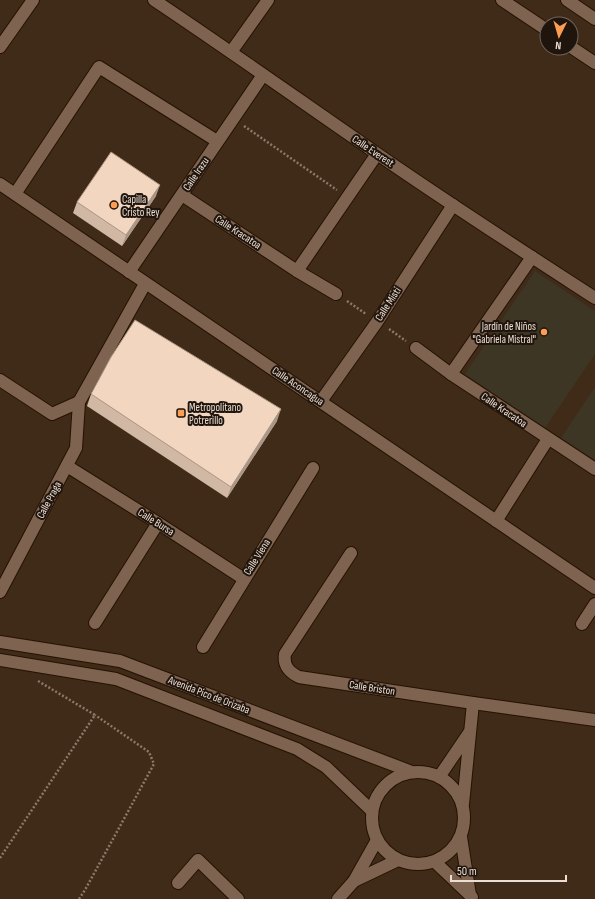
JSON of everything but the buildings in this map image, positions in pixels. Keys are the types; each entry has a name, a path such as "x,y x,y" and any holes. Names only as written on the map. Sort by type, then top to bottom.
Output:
{"street":[{"path":"0,47 33,0"},
{"name":"Calle Everest","path":"154,0 232,52 377,154 595,298"},
{"path":"232,52 268,0"},
{"path":"502,0 539,25"},
{"path":"567,0 595,19"},
{"path":"579,52 595,63"},
{"path":"15,194 99,67 217,141"},
{"name":"Calle Irazu","path":"129,272 263,75"},
{"path":"297,271 377,154"},
{"name":"Calle Aconcagua","path":"0,184 145,284 321,401 595,588"},
{"name":"Calle Kracatoa","path":"182,195 297,271 336,294"},
{"name":"Calle Misti","path":"321,401 377,322 453,205"},
{"path":"451,374 532,257"},
{"path":"0,380 52,414 79,402 145,284"},
{"name":"Calle Kracatoa","path":"416,348 451,374 595,470"},
{"name":"Calle Praga","path":"0,592 76,448 79,402"},
{"path":"496,521 548,439"},
{"name":"Calle Bursa","path":"67,466 244,579"},
{"name":"Calle Viena","path":"203,647 312,468"},
{"path":"95,623 158,523"},
{"name":"Calle Briston","path":"351,553 285,654 284,660 286,667 291,673 299,677 595,720"},
{"path":"582,624 595,604"},
{"name":"Avenida Pico de Orizaba","path":"0,642 120,662 412,772"},
{"name":"Avenida Pico de Orizaba","path":"0,660 116,679 297,749 326,768 372,811"},
{"path":"462,804 473,703"},
{"path":"439,777 470,732"},
{"path":"412,772 426,773 439,777 454,788 462,804 465,820 461,837 450,852 435,862 417,865 398,860 386,852 377,840 372,825 372,811 377,797 386,785 397,777 412,772"},
{"path":"461,837 472,897"},
{"path":"338,899 354,881 377,840"},
{"path":"178,883 198,860 238,899"},
{"path":"354,881 398,860"},
{"path":"435,862 472,897"}],"path":[{"path":"233,118 347,197"},
{"path":"34,678 95,715 149,752 154,764 79,899"},
{"path":"0,858 95,715"}],"shaded area":[{"name":"Jardín de Niños \"Gabriela Mistral\"","path":"535,271 595,311 595,354 545,428 465,374"},
{"path":"595,387 595,460 561,438"}],"place":[{"name":"Capilla Cristo Rey","path":"114,205"},
{"name":"Jardín de Niños \"Gabriela Mistral\"","path":"544,332"},
{"name":"Metropolitano Potrerillo","path":"181,413"}]}
